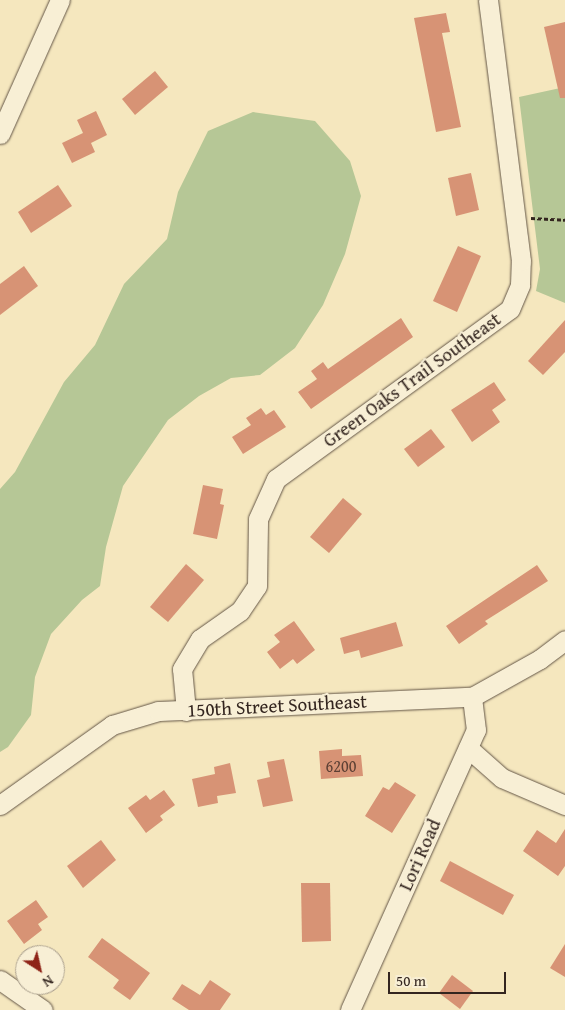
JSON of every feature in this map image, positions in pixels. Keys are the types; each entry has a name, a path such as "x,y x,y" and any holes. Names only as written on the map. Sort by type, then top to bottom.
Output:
{"street":[{"path":"0,134 60,0"},
{"name":"Green Oaks Trail Southeast","path":"186,710 182,670 200,639 240,611 257,586 258,519 276,479 510,309 520,285 521,261 488,0"},
{"name":"150th Street Southeast","path":"0,805 112,725 158,711 472,697 540,659 565,640"},
{"name":"Lori Road","path":"350,1010 476,730 472,697"},
{"path":"468,748 502,778 565,805"},
{"path":"0,980 43,1010"}],"path":[{"path":"515,220 544,217 565,220"}],"green space":[{"path":"565,87 565,303 536,291 540,269 519,97"},
{"path":"253,112 315,121 350,161 361,196 345,254 323,305 295,348 260,375 231,378 199,396 168,420 123,486 106,547 100,586 82,600 51,634 35,677 31,715 8,747 0,752 0,489 15,472 64,382 95,345 124,284 167,239 178,192 208,131"}],"building":[{"path":"446,13 450,32 442,33 461,127 436,132 414,18"},
{"path":"565,22 565,98 560,98 544,27"},
{"path":"155,71 168,87 135,115 122,99"},
{"path":"96,111 107,135 91,143 95,152 72,163 62,143 83,133 77,120"},
{"path":"471,173 479,210 456,216 448,178"},
{"path":"58,185 72,206 31,233 18,212"},
{"path":"458,246 481,256 457,312 433,301"},
{"path":"24,266 38,286 0,315 0,284"},
{"path":"401,318 413,337 311,409 298,392 317,379 311,371 323,362 328,369"},
{"path":"565,320 565,352 543,375 528,361"},
{"path":"494,382 506,400 492,410 500,422 472,442 451,410"},
{"path":"261,408 266,415 274,410 286,427 243,454 232,437 251,425 246,418"},
{"path":"431,429 445,447 418,467 404,449"},
{"path":"203,485 223,489 220,504 224,505 217,539 193,534"},
{"path":"343,498 362,514 329,553 310,537"},
{"path":"186,564 204,580 168,622 150,607"},
{"path":"537,565 548,581 485,621 488,624 459,644 446,626"},
{"path":"294,621 315,650 297,664 293,659 280,669 267,652 280,642 274,635"},
{"path":"396,622 403,646 361,658 359,650 344,654 340,638"},
{"path":"342,749 342,756 361,755 363,776 321,779 319,751"},
{"path":"284,759 293,801 263,807 257,780 270,777 267,762"},
{"path":"230,763 236,793 217,796 218,803 198,807 192,779 215,774 214,767"},
{"path":"395,782 416,795 392,833 365,816 383,787 389,790"},
{"path":"164,790 175,805 160,816 163,820 146,833 128,808 146,795 150,800"},
{"path":"565,829 565,866 558,876 523,851 537,830 556,843"},
{"path":"101,840 116,860 83,888 67,866"},
{"path":"450,861 514,895 503,915 440,881"},
{"path":"301,883 330,883 331,941 302,942"},
{"path":"36,900 48,917 38,924 42,930 24,944 7,921"},
{"path":"102,938 150,973 130,1000 113,988 119,980 88,957"},
{"path":"565,944 565,977 550,968"},
{"path":"452,975 473,991 460,1009 439,993"},
{"path":"210,980 231,994 220,1010 189,1010 172,999 182,984 200,995"}]}
